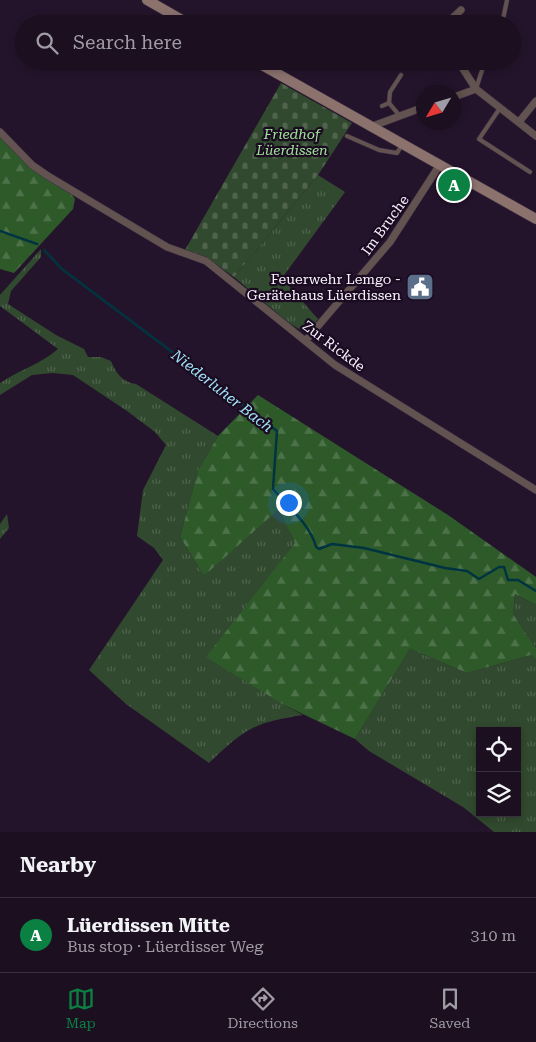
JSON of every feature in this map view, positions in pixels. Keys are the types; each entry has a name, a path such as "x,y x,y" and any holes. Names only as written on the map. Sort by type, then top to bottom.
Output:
{"main road":[{"path":"147,0 173,15"},
{"path":"271,70 536,219"}],"street":[{"path":"456,15 461,10"},
{"path":"464,70 476,89 536,136"},
{"path":"461,94 476,89"},
{"path":"519,122 536,101"},
{"path":"370,127 416,110"},
{"name":"Zur Rickde","path":"0,132 32,165 48,176 167,247 206,261 335,365 536,490"},
{"name":"Im Bruche","path":"306,340 390,242 439,166"}],"lane":[{"path":"504,15 506,0"},
{"path":"476,89 482,70"},
{"path":"399,115 389,103 390,92 401,75"},
{"path":"382,106 389,103"},
{"path":"501,107 479,139 530,172"},
{"path":"347,136 379,150 397,153 402,145"}],"green space":[{"name":"Friedhof Lüerdissen","path":"281,83 352,123 318,175 234,277 206,257 185,250"},
{"path":"0,135 70,192 75,199 73,209 14,273 0,269"},
{"path":"318,175 345,192 282,278 318,319 310,330 304,332 289,323 234,277"},
{"path":"41,249 41,257 11,291 8,304 56,335 84,349 88,357 101,357 111,361 117,373 123,379 136,384 218,436 198,470 180,537 204,576 279,508 295,543 262,587 284,705 303,715 272,721 251,729 232,742 209,763 126,704 89,670 163,560 154,548 137,536 143,490 166,445 155,432 73,375 52,373 32,375 0,395 0,383 44,359 58,349 0,306 0,295"},
{"path":"258,395 448,515 536,577 536,605 515,594 513,614 536,648 536,660 531,655 467,673 410,649 355,739 284,705 206,657 295,543 279,509 204,576 180,537 198,470 218,436"},
{"path":"7,514 9,528 0,539 0,524"},
{"path":"515,594 536,605 536,648 513,614"},
{"path":"410,649 467,673 531,655 536,660 536,832 494,832 463,807 369,751 355,739"}],"waterway":[{"path":"0,231 37,244"},
{"name":"Niederluher Bach","path":"44,250 62,269 277,431 273,489 304,524 316,547 319,549 332,544 364,548 445,568 467,571 479,579 499,567 504,567 508,580 518,580 536,591"}],"place":[{"name":"Lüerdissen Mitte","path":"454,185"},
{"name":"Feuerwehr Lemgo - Gerätehaus Lüerdissen","path":"420,287"}]}
